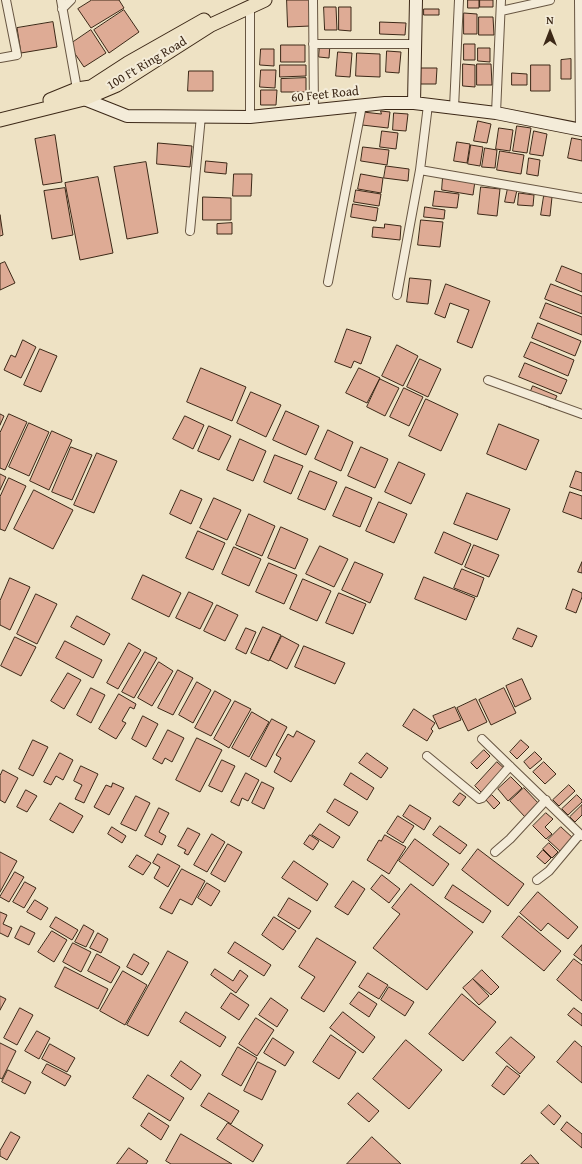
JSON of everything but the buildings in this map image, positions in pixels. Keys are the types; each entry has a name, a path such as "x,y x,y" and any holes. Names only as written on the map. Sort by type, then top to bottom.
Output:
{"main road":[{"path":"247,3 265,0"},
{"name":"100 Ft Ring Road","path":"0,113 80,94 128,63 202,21 247,3"},
{"path":"0,120 80,94"}],"street":[{"path":"0,58 18,55 6,0"},
{"path":"60,0 80,94"},
{"path":"62,10 71,0"},
{"path":"313,0 314,110"},
{"path":"414,102 416,0"},
{"path":"454,108 458,0"},
{"path":"496,113 501,0"},
{"path":"501,11 550,0"},
{"path":"579,0 581,130"},
{"path":"247,3 250,117"},
{"path":"313,44 415,44"},
{"name":"60 Feet Road","path":"80,94 127,116 250,117 385,102 414,102 496,113 581,130"},
{"path":"328,282 362,105"},
{"path":"397,295 420,170 428,105"},
{"path":"190,231 201,116"},
{"path":"420,170 582,198"},
{"path":"488,380 582,414"},
{"path":"482,739 581,835 549,871 537,880"},
{"path":"427,756 479,799 482,798 510,766"},
{"path":"495,852 510,840 546,800"}]}
